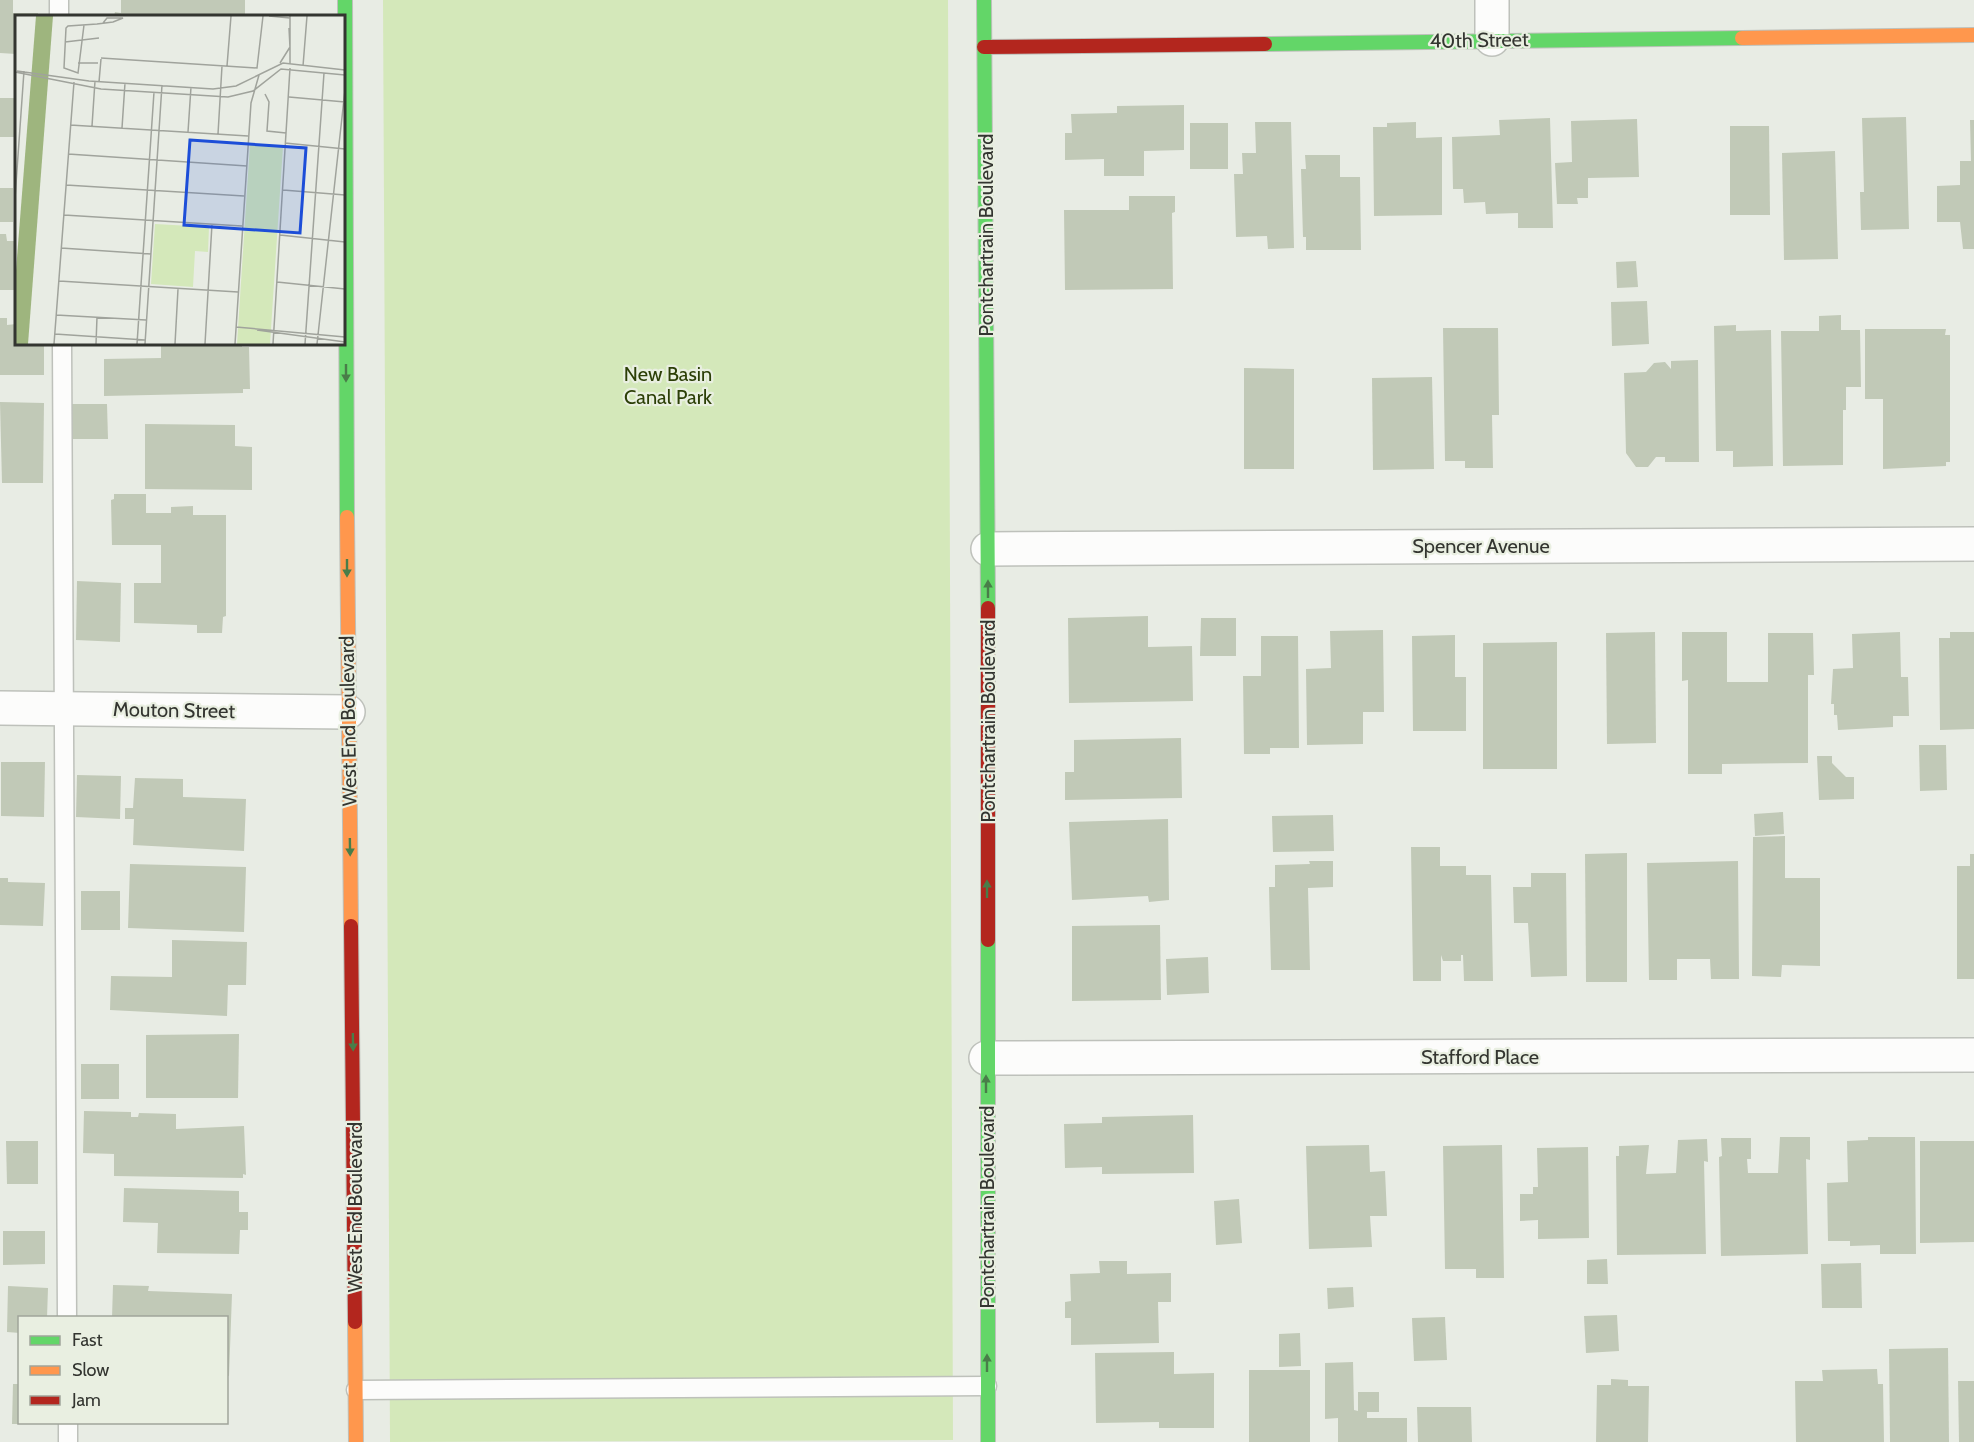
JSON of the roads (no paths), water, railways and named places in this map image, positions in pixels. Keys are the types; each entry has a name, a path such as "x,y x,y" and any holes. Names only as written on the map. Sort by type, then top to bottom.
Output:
{"main road":[{"name":"West End Boulevard","path":"345,0 348,712 356,1442"},
{"name":"Pontchartrain Boulevard","path":"984,0 988,549 986,1058 988,1442"},
{"name":"40th Street","path":"984,47 1492,39 1974,35"}],"street":[{"path":"1492,0 1492,39"},
{"name":"Spencer Avenue","path":"988,549 1974,544"},
{"name":"Mouton Street","path":"0,708 348,712"},
{"name":"Stafford Place","path":"986,1058 1974,1055"}],"lane":[{"path":"62,345 66,709 67,1316"},
{"path":"356,1390 987,1386"},
{"path":"68,1424 68,1442"}],"park label":[{"name":"New Basin Canal Park","path":"668,386"}]}
